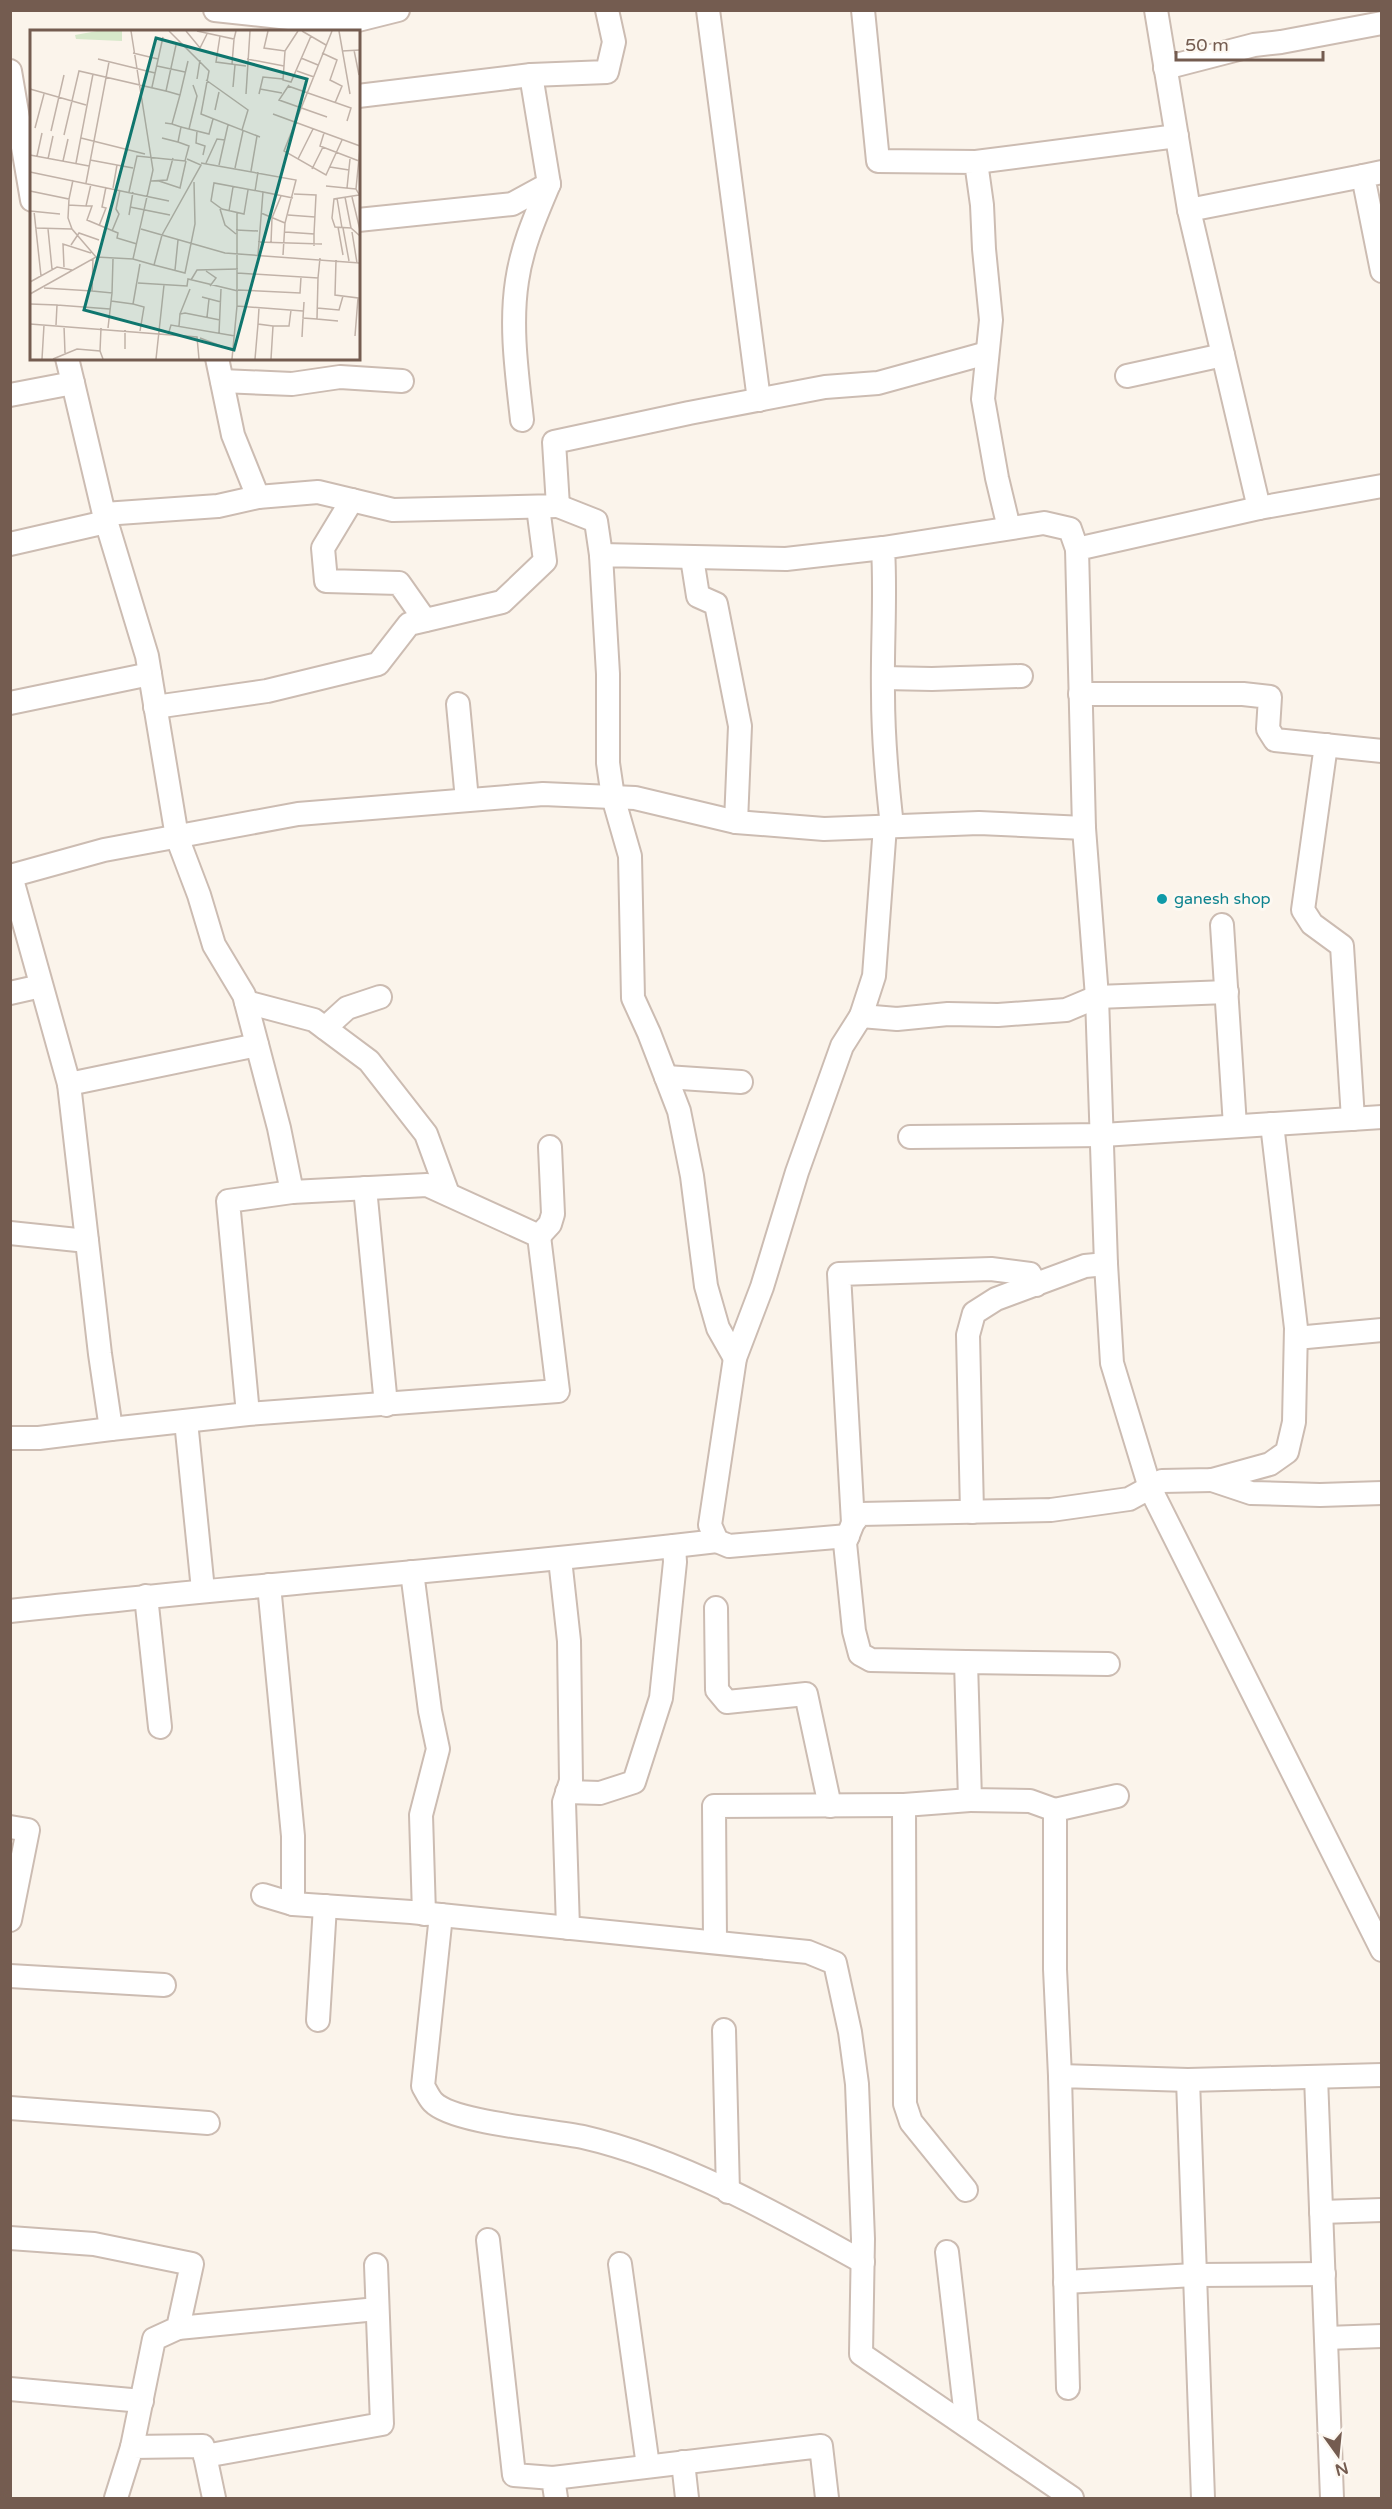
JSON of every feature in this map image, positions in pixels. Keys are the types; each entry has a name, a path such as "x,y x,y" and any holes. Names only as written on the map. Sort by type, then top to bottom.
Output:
{"street":[{"path":"215,10 322,16 346,23 398,10"},
{"path":"360,96 531,75 606,72 614,42 607,10"},
{"path":"708,10 759,400"},
{"path":"863,10 878,161 976,162 1177,136"},
{"path":"1156,10 1189,210 1259,508"},
{"path":"1165,68 1254,45 1382,23"},
{"path":"10,71 25,121 30,177"},
{"path":"522,420 514,350 517,281 530,230 549,184 531,75"},
{"path":"976,162 982,205 991,320 983,399 997,478 1009,528"},
{"path":"1189,210 1372,174 1382,271"},
{"path":"360,220 512,204 549,184"},
{"path":"155,706 267,692 378,664 409,624 502,602 545,561 554,442 825,387 878,383 987,353"},
{"path":"1127,376 1223,355"},
{"path":"68,360 105,518 147,656 177,837 199,895 214,945 244,995 279,1128 292,1192"},
{"path":"217,360 233,435 258,497"},
{"path":"222,381 292,384 328,369 340,377 402,381"},
{"path":"10,395 74,383"},
{"path":"1077,549 1259,508 1382,486"},
{"path":"10,544 105,518 218,506 258,497 318,492 393,510 548,506 596,521 601,555 608,674 608,763 613,797 630,856 633,998 679,1110 706,1286 718,1328 735,1358"},
{"path":"352,500 323,548 326,581 399,583 425,620"},
{"path":"601,555 786,559 883,548 1044,523 1070,529 1077,549 1084,828 1097,997 1106,1264 1112,1363 1150,1488 1382,1950"},
{"path":"717,1541 710,1525 735,1358 762,1287 797,1172 842,1046 861,1016 874,976 888,826 884,753 883,548"},
{"path":"692,558 698,596 716,604 740,726 736,822"},
{"path":"10,703 150,674"},
{"path":"884,678 1020,676"},
{"path":"1080,694 1243,693 1269,697 1268,729 1275,740 1382,751"},
{"path":"458,704 467,800"},
{"path":"1326,745 1303,910 1312,924 1342,946 1353,1119"},
{"path":"111,1429 69,1084 11,876 104,850 298,814 543,794 635,798 736,822 825,829 979,823 1084,828"},
{"path":"1222,925 1235,1126"},
{"path":"10,993 41,986"},
{"path":"861,1016 897,1019 948,1014 999,1015 1066,1010 1097,997 1227,992"},
{"path":"325,1028 347,1008 380,997"},
{"path":"246,1002 314,1020 369,1061 426,1134 448,1194"},
{"path":"69,1084 257,1045"},
{"path":"666,1077 741,1082"},
{"path":"910,1137 1103,1135 1382,1117"},
{"path":"1108,1664 871,1660 860,1654 854,1631 845,1542 860,1514 1051,1510 1130,1499 1162,1481 1212,1480 1270,1464 1287,1452 1294,1422 1296,1338 1272,1124"},
{"path":"10,1438 39,1438 248,1414 558,1391 539,1236 550,1224 553,1214 550,1147"},
{"path":"248,1414 228,1201 292,1192 427,1185 539,1236"},
{"path":"365,1188 386,1405"},
{"path":"10,1233 87,1241"},
{"path":"972,1512 968,1335 974,1313 996,1299 1085,1266 1106,1264"},
{"path":"851,1529 839,1274 991,1269 1030,1274 1036,1285"},
{"path":"1296,1338 1382,1330"},
{"path":"186,1421 203,1590"},
{"path":"1212,1480 1251,1493 1320,1495 1382,1493"},
{"path":"10,1611 203,1590 560,1559 717,1541 729,1546 851,1529"},
{"path":"567,1792 600,1793 634,1782 661,1698 675,1562 674,1546"},
{"path":"560,1559 569,1641 571,1781 564,1802 568,1928"},
{"path":"412,1572 430,1711 438,1749 421,1815 433,1914 423,2086 432,2102 446,2111 496,2123 584,2137 636,2153 699,2177 791,2222 863,2262"},
{"path":"269,1585 293,1836 293,1904"},
{"path":"146,1596 160,1727"},
{"path":"716,1608 717,1690 727,1702 806,1694 830,1806"},
{"path":"966,1662 970,1800"},
{"path":"715,1941 714,1806 904,1805 970,1800 1030,1801 1055,1810 1117,1796"},
{"path":"904,1805 905,2104 912,2122 966,2190"},
{"path":"1055,1810 1055,1969 1068,2388"},
{"path":"10,1827 28,1830 10,1920"},
{"path":"263,1895 293,1904 433,1914 808,1952 835,1963 850,2032 857,2084 863,2262 861,2354 1072,2499"},
{"path":"318,2019 325,1906"},
{"path":"10,1976 164,1985"},
{"path":"724,2030 728,2192"},
{"path":"1060,2076 1188,2080 1382,2075"},
{"path":"1316,2077 1332,2499"},
{"path":"1188,2080 1203,2499"},
{"path":"10,2108 208,2123"},
{"path":"1321,2212 1382,2210"},
{"path":"10,2238 94,2244 192,2264 178,2328"},
{"path":"488,2240 514,2475 554,2488 648,2466 821,2446 826,2499"},
{"path":"947,2252 967,2427"},
{"path":"620,2264 648,2466"},
{"path":"205,2456 382,2424 376,2265"},
{"path":"1065,2282 1195,2275 1324,2274"},
{"path":"116,2499 132,2447 154,2339 178,2328 378,2309"},
{"path":"1326,2338 1382,2336"},
{"path":"10,2389 142,2401"},
{"path":"132,2447 203,2446 214,2499"},
{"path":"682,2462 687,2499"}],"place":[{"name":"ganesh shop","path":"1162,899"}]}
